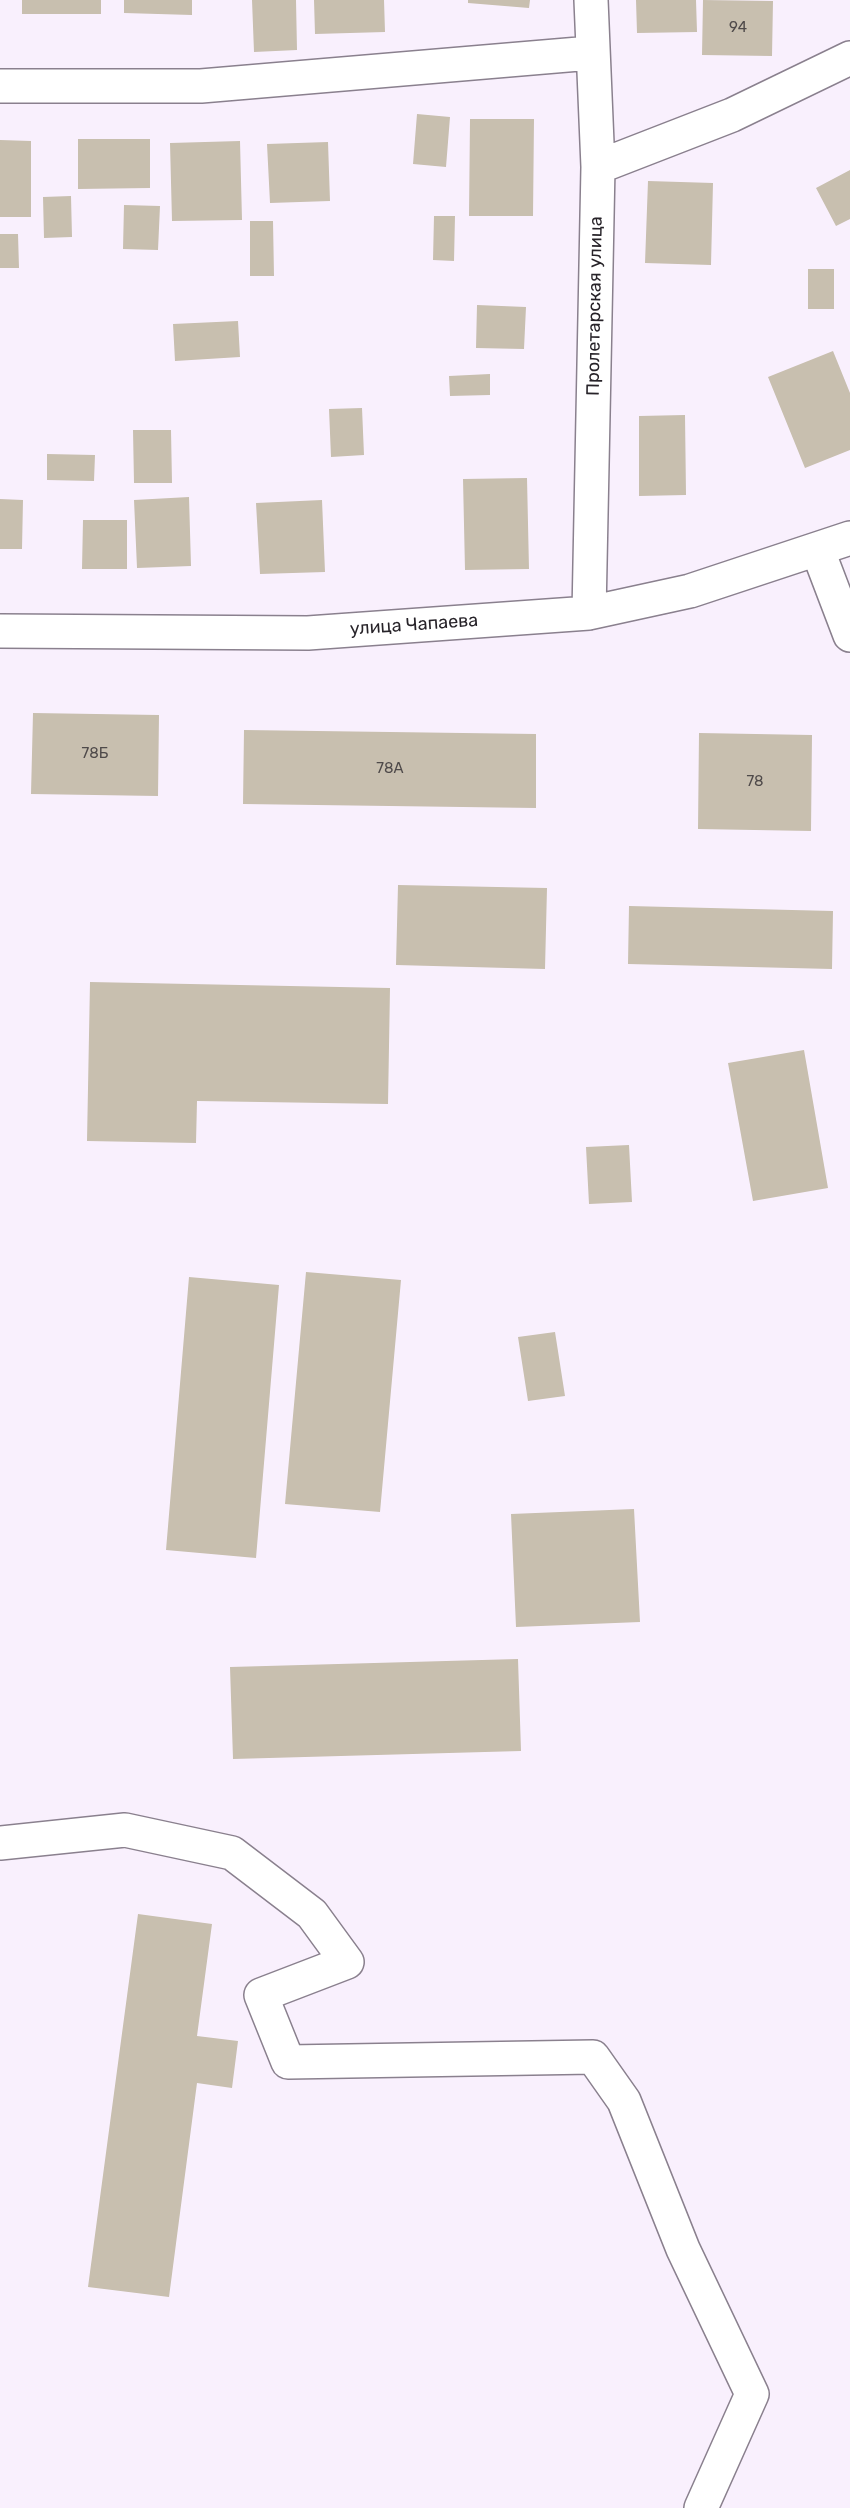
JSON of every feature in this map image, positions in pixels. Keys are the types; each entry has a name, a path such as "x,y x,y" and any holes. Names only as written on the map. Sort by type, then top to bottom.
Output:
{"street":[{"name":"Пролетарская улица","path":"589,613 598,167 591,53 591,0"},
{"path":"0,86 201,86 591,53"},
{"path":"598,167 732,115 850,58"},
{"name":"улица Чапаева","path":"0,631 308,633 589,613 690,591 818,551 850,538"},
{"path":"818,551 850,635"},
{"path":"0,1843 125,1830 232,1853 312,1914 347,1962 261,1995 288,2062 593,2057 624,2101 683,2249 752,2394 701,2508"}],"building":[{"path":"22,0 101,0 101,14 22,14"},
{"path":"124,0 192,0 192,15 124,13"},
{"path":"252,0 296,0 297,50 254,52"},
{"path":"314,0 384,0 385,32 315,34"},
{"path":"468,0 530,0 529,8 468,3"},
{"path":"636,0 696,0 697,32 637,33"},
{"path":"703,0 773,1 772,56 702,55"},
{"path":"417,114 450,117 446,167 413,164"},
{"path":"470,119 534,119 533,216 469,216"},
{"path":"78,139 150,139 150,188 78,189"},
{"path":"0,140 31,141 31,217 0,217"},
{"path":"240,141 242,220 172,221 170,143"},
{"path":"328,142 330,201 270,203 267,144"},
{"path":"850,170 850,219 836,226 816,188"},
{"path":"648,181 713,183 711,265 645,263"},
{"path":"71,196 72,237 44,238 43,197"},
{"path":"124,205 160,206 158,250 123,249"},
{"path":"434,216 455,216 454,261 433,260"},
{"path":"250,221 273,221 274,276 250,276"},
{"path":"0,234 18,234 19,268 0,268"},
{"path":"808,269 834,269 834,309 808,309"},
{"path":"477,305 526,307 524,349 476,348"},
{"path":"238,321 240,357 175,361 173,324"},
{"path":"833,351 850,393 850,450 805,468 768,377"},
{"path":"490,374 490,395 450,396 449,376"},
{"path":"362,408 364,455 331,457 329,409"},
{"path":"685,415 686,495 639,496 639,416"},
{"path":"133,430 171,430 172,483 134,483"},
{"path":"47,454 95,455 94,481 47,480"},
{"path":"527,478 529,569 465,570 463,479"},
{"path":"189,497 191,566 137,568 134,500"},
{"path":"0,499 23,500 22,549 0,549"},
{"path":"322,500 325,572 260,574 256,503"},
{"path":"83,520 127,520 127,569 82,569"},
{"path":"33,713 159,715 158,796 31,794"},
{"path":"244,730 536,734 536,808 243,804"},
{"path":"699,733 812,735 811,831 698,829"},
{"path":"398,885 547,888 545,969 396,965"},
{"path":"629,906 833,911 832,969 628,964"},
{"path":"90,982 390,988 388,1104 197,1101 196,1143 87,1141"},
{"path":"804,1050 828,1188 753,1201 728,1063"},
{"path":"629,1145 632,1202 589,1204 586,1147"},
{"path":"306,1272 401,1280 380,1512 285,1504"},
{"path":"189,1277 279,1285 256,1558 166,1550"},
{"path":"555,1332 565,1396 528,1401 518,1337"},
{"path":"634,1509 640,1622 516,1627 511,1514"},
{"path":"518,1659 521,1751 233,1759 230,1667"},
{"path":"138,1914 212,1924 197,2036 238,2041 232,2088 197,2083 169,2297 88,2287"}]}
